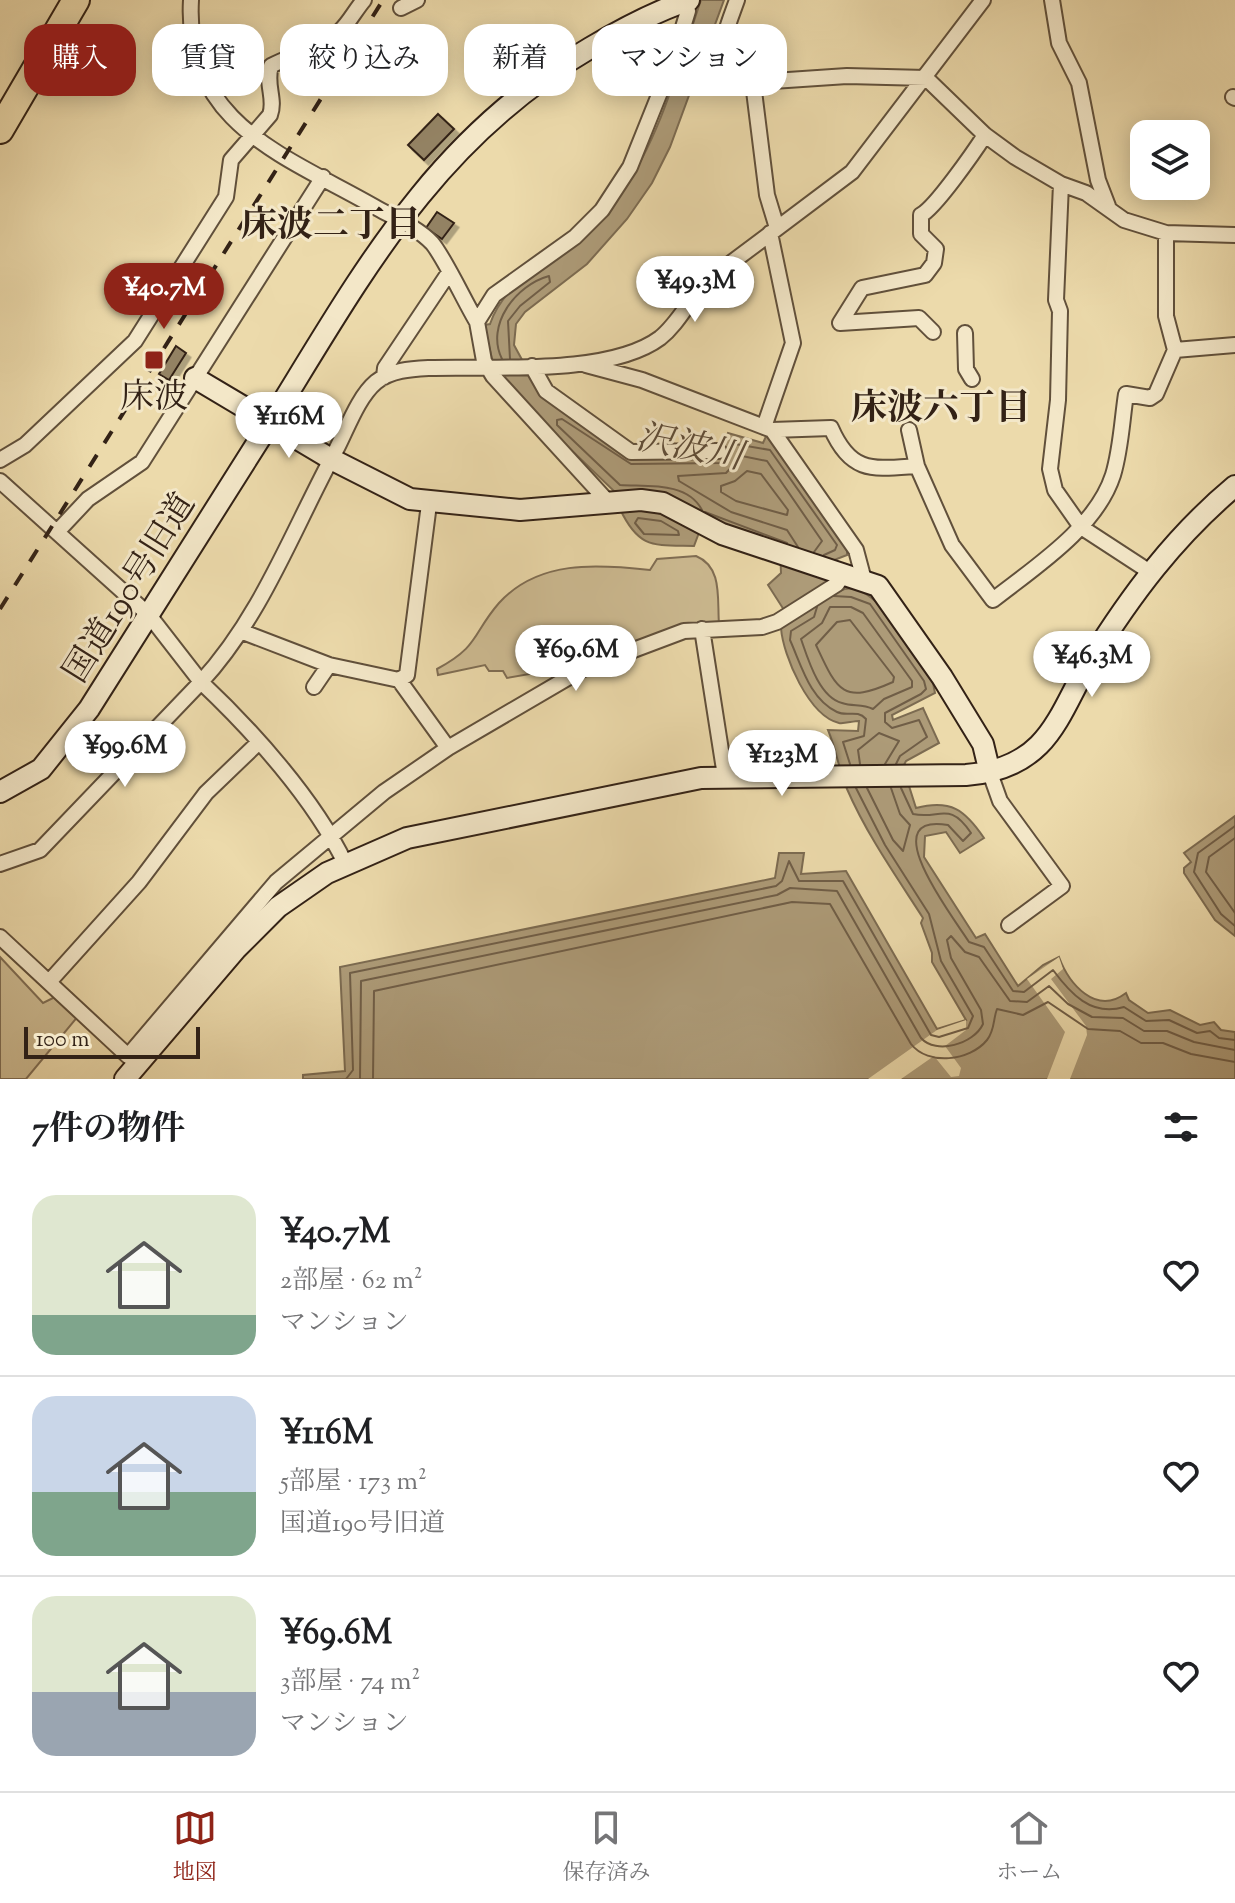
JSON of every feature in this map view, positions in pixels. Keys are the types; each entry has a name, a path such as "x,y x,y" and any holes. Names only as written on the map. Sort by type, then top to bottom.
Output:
{"highway":[{"path":"0,130 76,0"}],"street":[{"path":"191,0 190,17 207,86 218,106 249,135 398,220 432,244 448,274 481,318 489,366 512,400 609,503"},
{"path":"0,460 25,445 135,341 226,197 231,160 249,135 270,115 273,107 267,80 271,66 293,54 305,53 340,32 364,0"},
{"path":"401,8 417,0"},
{"path":"729,24 737,0"},
{"path":"0,864 40,850 201,682 243,632 369,390 384,377 405,370 584,364 656,341 669,330 688,300 707,281 852,172 983,0"},
{"path":"1052,0 1059,43 1081,93 1098,180 1108,206"},
{"path":"481,318 494,295 575,237 602,210 630,167 673,60 688,11 678,2"},
{"name":"国道190号旧道","path":"0,792 30,777 55,755 89,709 398,220 451,157 534,84 623,29 678,2"},
{"path":"787,80 847,76 926,78 985,135 1061,184 1108,206 1124,220 1166,233 1235,235"},
{"path":"755,96 767,195 793,343 768,429"},
{"path":"933,332 919,318 840,323 862,288 925,275 934,263 936,249 921,234 921,215 935,206 951,178 985,135"},
{"path":"57,532 88,499 142,462 323,177"},
{"path":"1061,184 1056,300 1060,311 1058,400 1050,469 1055,490 1081,527 1150,572"},
{"path":"909,430 917,466 952,545 993,600 1081,527 1113,476 1126,394 1150,398 1156,394 1175,350 1166,316 1166,233"},
{"path":"384,377 385,368 448,274"},
{"path":"965,333 966,369 972,379"},
{"path":"1175,350 1235,345"},
{"path":"584,364 642,380 768,429 831,428 841,451 850,460 867,467 917,466"},
{"path":"530,366 546,391 631,452 719,451"},
{"path":"195,378 331,459 410,499 429,504 520,510 641,500 663,503 778,552 843,577 878,586 942,677 983,744 1000,801 1062,886 1009,925"},
{"path":"0,937 128,1056 276,882 331,834 448,748 583,669 640,645 702,629 762,627 804,604 843,577 856,550 768,429"},
{"path":"0,481 120,593 149,615 201,682 258,743 331,834 345,863"},
{"path":"125,1079 257,925 295,893 345,863 407,838 665,784 725,776 990,773 1027,755 1052,729 1073,688 1150,572 1194,521 1235,486"},
{"path":"399,680 407,675 429,504"},
{"path":"702,629 725,776"},
{"path":"243,632 329,665 399,680 448,748"},
{"path":"314,687 329,665"},
{"path":"49,982 139,882 206,793 258,743"}],"shaded area":[{"path":"696,556 705,561 715,576 719,624 559,675 552,670 507,678 503,671 489,671 485,665 438,675 437,669 468,646 499,603 531,579 550,572 589,566 650,570 657,559"},
{"path":"0,957 43,1003 59,995 79,1015 26,1079 0,1079"}],"water":[{"path":"701,0 724,0 715,24 693,24"},
{"path":"669,96 689,96 670,147 652,183 627,219 587,264 525,312 516,324 514,345 538,389 634,456 720,456 728,433 763,443 767,434 847,548 847,555 829,562 825,573 840,591 852,589 866,594 879,605 932,678 935,693 892,715 893,720 923,708 939,743 906,761 903,767 916,808 939,805 956,809 970,820 984,838 960,853 946,832 925,836 924,857 976,938 985,934 1018,986 1043,965 1059,957 1069,977 1094,999 1115,999 1126,993 1129,1000 1148,1013 1170,1010 1200,1025 1214,1022 1221,1030 1235,1032 1235,1079 303,1079 303,1075 345,1071 340,967 775,878 779,853 804,853 801,874 846,871 937,1029 966,1020 932,962 932,953 921,923 923,918 873,839 844,782 828,730 858,731 859,721 841,723 828,718 808,697 792,669 781,628 810,609 803,599 784,610 768,585 781,573 780,547 700,530 694,546 658,544 641,538 620,509 648,510 688,522 617,494 514,395 492,359 484,325 490,324 499,305 512,289 598,221 612,206 642,159"},
{"path":"1235,816 1235,936 1215,920 1184,873 1184,868 1191,862 1184,853"}],"pier":[{"path":"1059,957 1063,969 1051,979 1086,1026 1087,1035 1070,1079 1047,1079 1065,1032 1027,979"},
{"path":"966,1020 966,1030 945,1046 961,1068 959,1076 951,1077 934,1056 901,1079 868,1079 937,1030"}],"building":[{"path":"438,114 454,129 424,160 408,145"},
{"path":"437,212 454,223 442,239 426,228"},
{"path":"176,346 186,353 169,380 159,374"}],"railway":[{"path":"0,609 383,0"}],"place":[{"name":"床波","path":"154,360"}],"district":[{"name":"床波二丁目","path":"331,223"},
{"name":"床波六丁目","path":"941,406"}],"water label":[{"name":"沢波川","path":"690,445"}]}
